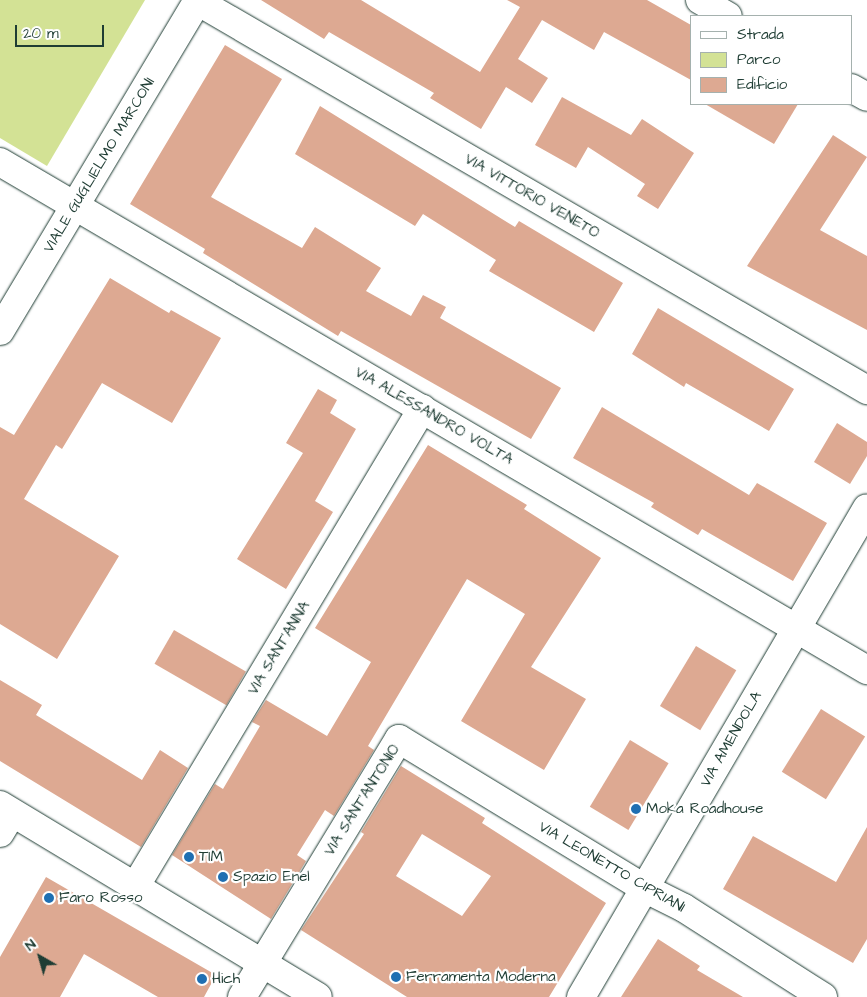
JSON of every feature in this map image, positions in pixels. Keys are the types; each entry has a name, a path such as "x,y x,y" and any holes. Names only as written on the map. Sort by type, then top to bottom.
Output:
{"street":[{"name":"VIALE GUGLIELMO MARCONI","path":"0,331 197,0"},
{"name":"VIA VITTORIO VENETO","path":"197,0 867,390"},
{"path":"700,0 726,15"},
{"path":"852,89 867,97"},
{"name":"VIA ALESSANDRO VOLTA","path":"0,162 867,670"},
{"name":"VIA SANT'ANNA","path":"135,887 422,409"},
{"name":"VIA AMENDOLA","path":"581,997 646,889 795,627 867,508"},
{"name":"VIA LEONETTO CIPRIANI","path":"399,739 646,889 684,908 823,997"},
{"name":"VIA SANT'ANTONIO","path":"242,997 399,739"},
{"path":"4,817 135,887 318,997"}],"green space":[{"path":"0,0 145,0 47,166 0,138"}],"building":[{"path":"261,0 361,0 480,72 520,7 507,0 647,0 690,24 690,79 604,32 594,50 542,20 518,59 548,78 532,103 506,87 481,129 430,98 434,93 329,32 324,39"},
{"path":"225,45 282,79 211,197 302,248 315,227 381,268 366,291 411,316 423,295 446,307 440,318 561,388 531,439 341,331 338,336 203,253 205,249 130,204"},
{"path":"562,97 631,135 642,119 694,153 658,209 637,196 645,184 588,147 576,168 535,145"},
{"path":"707,105 797,105 774,144"},
{"path":"320,106 515,227 519,221 623,283 594,332 489,271 496,260 423,214 415,226 295,154"},
{"path":"833,135 867,157 820,230 867,256 867,330 747,266"},
{"path":"110,278 169,313 171,310 221,338 172,423 102,383 62,449 56,445 24,499 119,556 57,659 0,624 0,427 14,435"},
{"path":"658,308 794,389 769,431 686,383 684,387 632,354"},
{"path":"318,389 337,400 330,413 356,429 315,501 333,512 286,589 237,559 303,453 286,443"},
{"path":"602,407 749,495 757,483 827,523 793,581 702,529 698,535 651,507 654,503 573,458"},
{"path":"837,423 867,442 867,456 850,484 814,462"},
{"path":"428,445 527,505 524,509 601,558 531,667 586,699 544,770 461,721 525,614 467,579 368,746 374,750 334,816 325,810 297,855 306,861 271,919 172,855 215,784 223,789 260,726 252,722 266,700 327,736 371,662 315,628"},
{"path":"174,630 246,672 226,705 154,664"},
{"path":"696,646 736,670 700,730 660,706"},
{"path":"0,680 42,705 36,715 142,780 160,750 188,768 141,847 0,761"},
{"path":"821,709 865,737 826,799 782,772"},
{"path":"630,740 669,763 628,830 590,807"},
{"path":"401,766 485,818 482,823 606,903 549,997 407,997 301,930 364,834 361,832","holes":["422,834 491,876 462,916 396,876"]},
{"path":"867,827 867,939 853,963 723,889 753,836 836,882"},
{"path":"46,877 216,975 204,997 158,997 84,954 60,997 0,997 0,957"},
{"path":"658,939 700,966 697,970 743,997 621,997"}],"place":[{"name":"Moka Roadhouse","path":"636,809"},
{"name":"TIM","path":"189,857"},
{"name":"Spazio Enel","path":"223,877"},
{"name":"Faro Rosso","path":"49,898"},
{"name":"Ferramenta Moderna","path":"396,977"},
{"name":"Hich","path":"202,979"}]}
